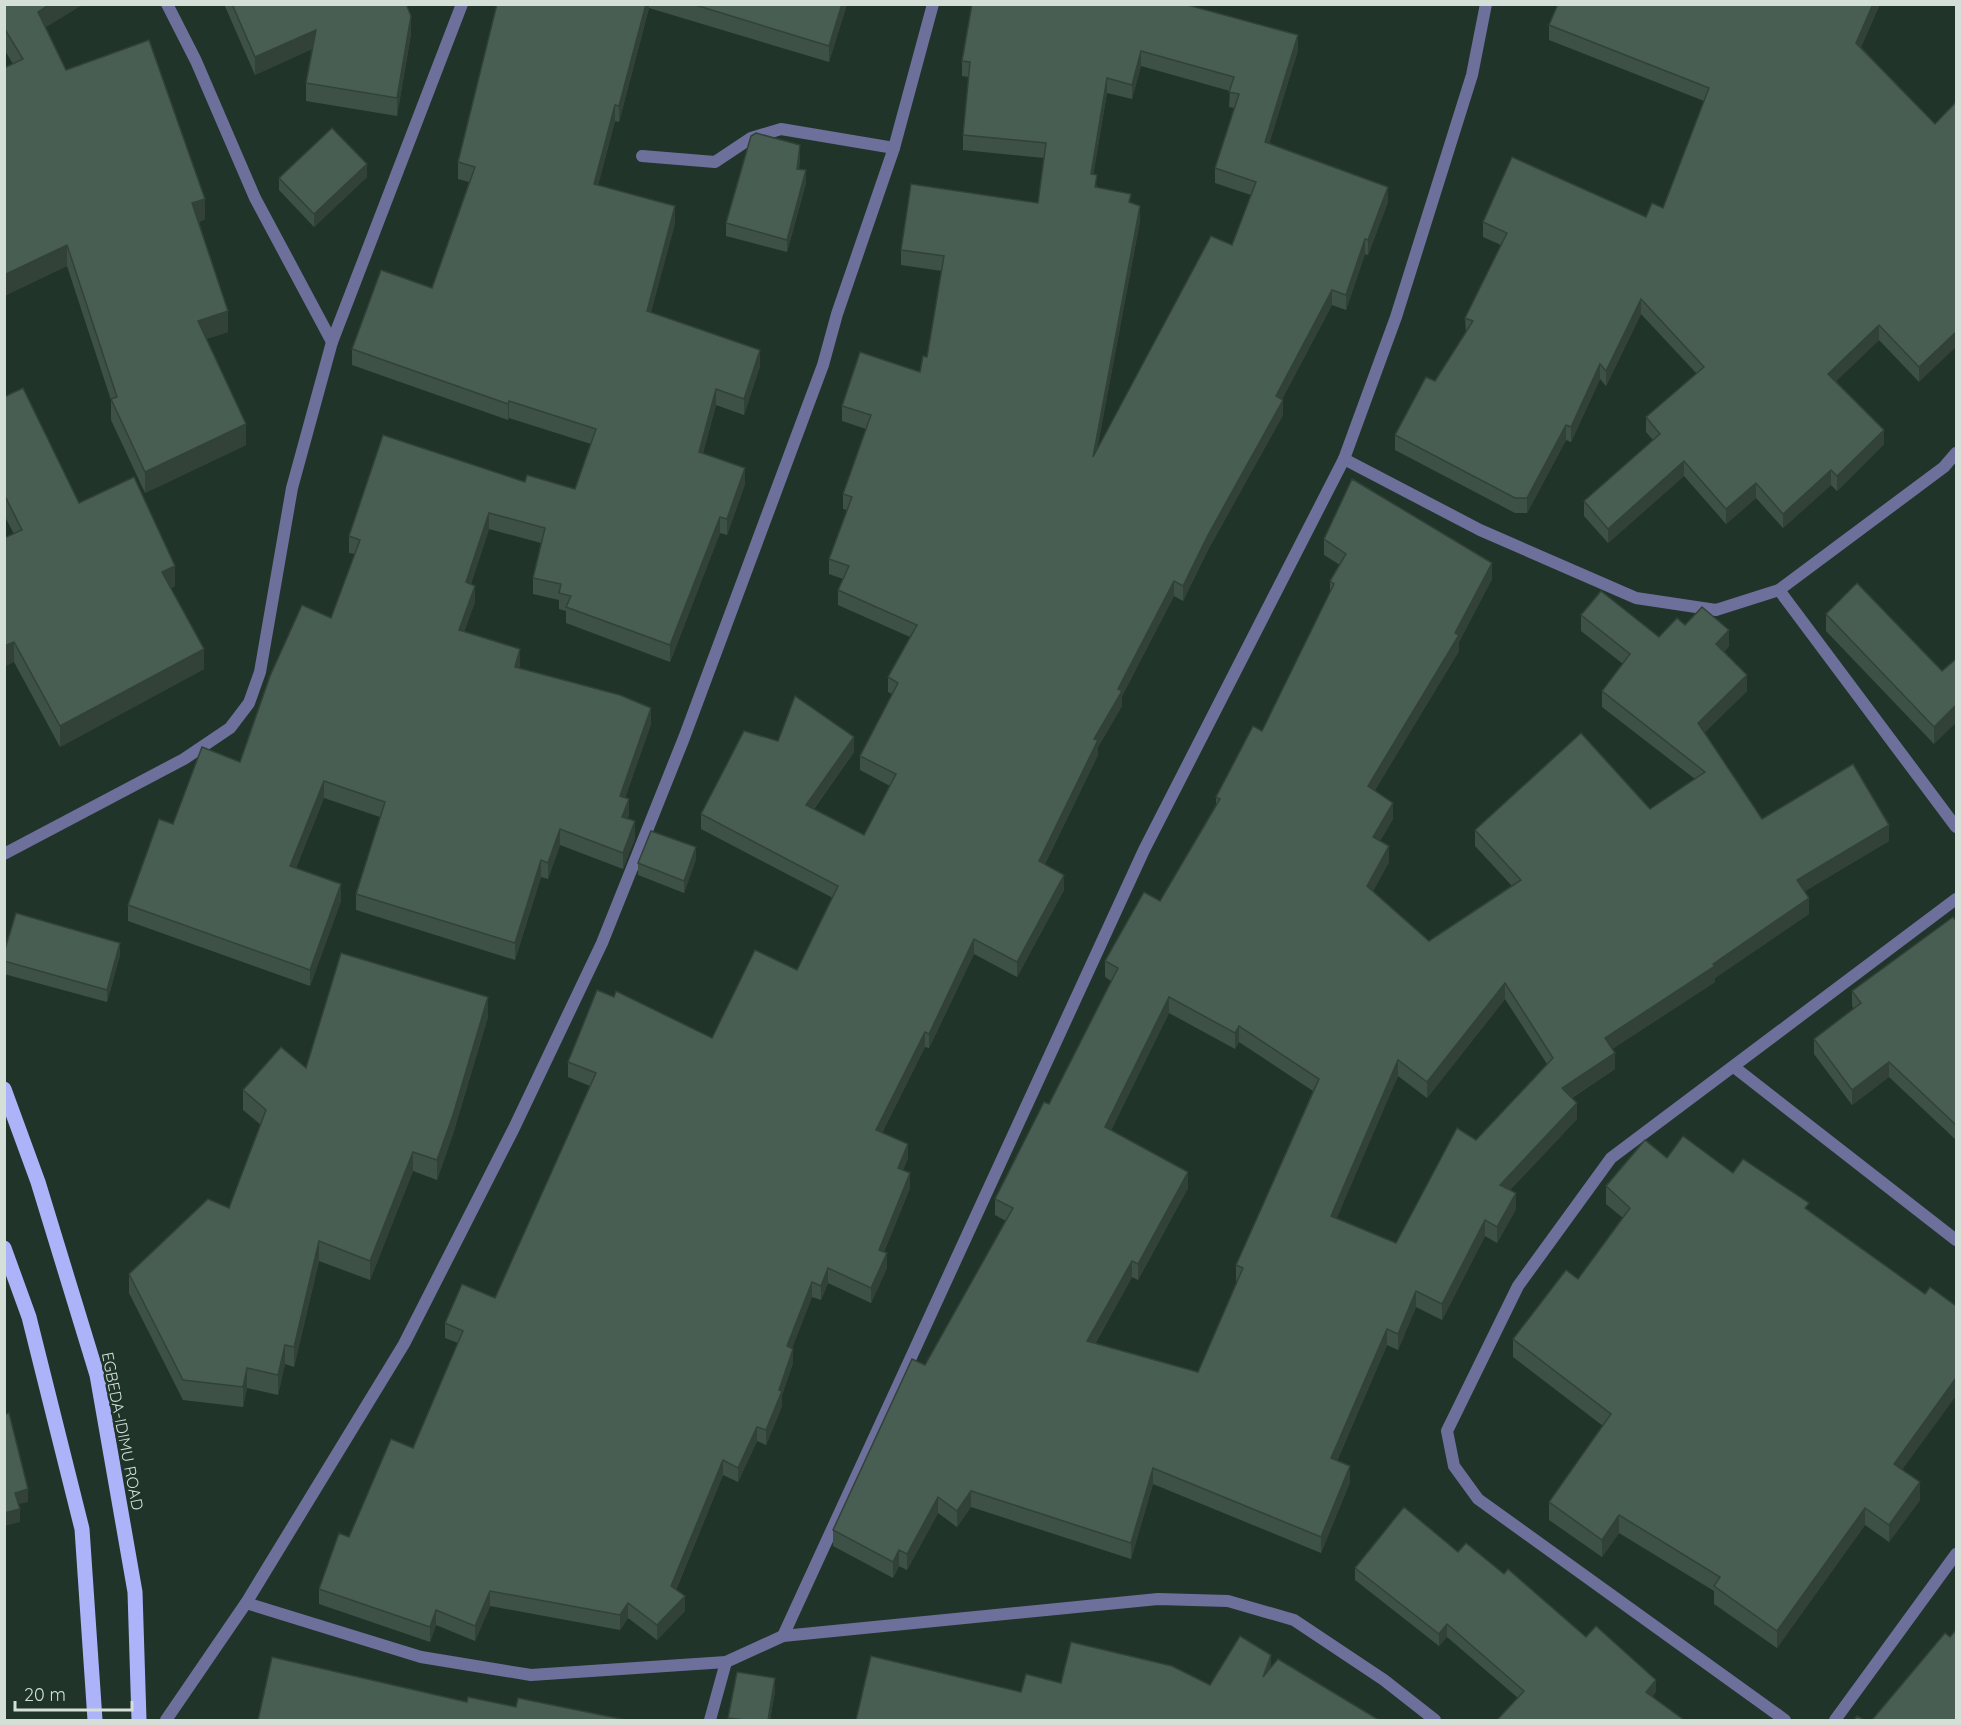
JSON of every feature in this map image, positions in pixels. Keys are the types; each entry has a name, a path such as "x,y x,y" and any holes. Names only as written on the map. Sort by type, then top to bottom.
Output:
{"main road":[{"name":"EGBEDA-IDIMU ROAD","path":"4,1089 38,1182 97,1375 135,1592 139,1720"},
{"path":"4,1248 29,1317 82,1529 95,1720"}],"street":[{"path":"167,4 196,61 255,198 332,342"},
{"path":"4,855 184,759 230,728 249,703 260,672 292,488 332,342 462,4"},
{"path":"166,1720 246,1602 404,1344 514,1128 602,944 684,738 823,365 837,314 894,148 933,4"},
{"path":"783,1636 1144,850 1344,459 1396,317 1468,86 1486,4"},
{"path":"642,156 715,162 751,138 781,129 894,148"},
{"path":"1344,459 1480,531 1636,598 1716,610 1779,590 1944,467 1956,453"},
{"path":"1779,590 1956,827"},
{"path":"1785,1720 1478,1499 1454,1466 1447,1431 1518,1286 1611,1158 1956,899"},
{"path":"1734,1067 1956,1240"},
{"path":"1835,1720 1956,1554"},
{"path":"246,1602 421,1657 531,1675 726,1662 783,1636 1158,1599 1228,1600 1294,1620 1384,1680 1435,1720"},
{"path":"710,1720 726,1662"}],"building":[{"path":"4,4 50,4 38,12 66,70 149,40 205,199 192,203 228,311 198,321 246,424 145,472 111,399 117,397 67,245 4,275 4,68 23,59 4,28"},
{"path":"232,4 406,4 411,16 397,98 306,83 316,30 255,57"},
{"path":"497,4 646,4 619,106 615,105 594,184 675,206 647,311 760,350 744,399 716,389 699,452 745,468 727,519 720,517 670,645 566,607 571,596 559,593 561,584 533,578 545,528 489,513 466,582 475,586 459,630 520,649 515,667 620,695 651,708 620,796 629,799 622,817 635,821 623,853 560,829 548,863 541,860 515,943 356,894 385,802 324,781 290,866 341,884 310,970 128,905 159,819 173,824 202,747 240,762 270,676 302,605 331,618 360,540 349,536 383,435 525,482 527,475 575,489 596,429 509,401 508,404 352,349 381,270 432,288 475,167 458,162"},
{"path":"692,4 842,4 829,46"},
{"path":"972,4 1184,4 1298,35 1265,142 1388,187 1368,240 1365,239 1346,295 1332,290 1276,396 1283,400 1208,535 1183,586 1174,581 1118,689 1122,691 1094,739 1098,740 1039,861 1064,875 1017,962 974,939 929,1034 925,1032 876,1130 908,1144 898,1168 910,1173 879,1250 887,1253 871,1288 828,1268 821,1286 812,1282 787,1346 793,1349 779,1390 782,1391 766,1430 757,1427 738,1468 723,1460 671,1586 685,1596 657,1625 628,1603 620,1615 490,1591 475,1626 436,1610 430,1627 319,1589 339,1533 349,1537 391,1439 413,1448 463,1331 445,1323 462,1284 495,1298 596,1073 568,1062 597,990 614,997 616,991 712,1038 755,950 797,970 838,886 701,814 744,731 778,741 795,696 854,737 806,805 864,835 896,774 860,756 898,683 888,677 917,625 838,590 849,566 829,559 852,497 843,494 871,415 842,406 860,352 920,372 923,356 927,357 944,256 901,250 911,184 1038,203 1046,143 963,135 970,62 962,61","holes":["1141,51 1234,77 1229,92 1239,94 1215,168 1256,182 1232,245 1211,236 1093,457 1140,206 1129,202 1131,194 1095,187 1097,175 1091,174 1107,78 1132,85"]},
{"path":"1558,4 1873,4 1856,43 1935,124 1956,102 1956,332 1919,367 1879,325 1828,374 1884,430 1837,476 1831,470 1783,514 1756,483 1726,509 1684,461 1608,529 1584,501 1660,434 1646,417 1704,367 1641,299 1606,371 1600,364 1571,427 1566,425 1527,498 1515,498 1395,435 1426,377 1435,381 1473,321 1465,318 1507,233 1483,222 1512,157 1646,217 1652,203 1663,208 1709,88 1549,25"},
{"path":"332,128 367,164 314,214 279,178"},
{"path":"756,133 800,145 797,169 806,170 787,240 726,223 751,136"},
{"path":"23,388 79,503 134,477 175,566 162,572 204,649 60,726 14,642 4,646 4,538 22,530 4,494 4,397"},
{"path":"1352,479 1492,563 1455,633 1459,635 1368,786 1393,803 1373,837 1389,846 1367,886 1429,941 1521,880 1475,830 1581,733 1650,809 1705,772 1602,691 1630,654 1581,615 1601,591 1659,637 1677,618 1685,625 1702,607 1729,630 1716,644 1747,675 1698,723 1762,819 1853,764 1889,825 1797,880 1809,898 1713,964 1715,966 1605,1038 1615,1053 1562,1088 1577,1103 1500,1185 1516,1193 1497,1227 1485,1220 1442,1304 1416,1291 1398,1334 1387,1329 1331,1458 1350,1466 1321,1537 1153,1468 1131,1543 971,1491 957,1511 938,1497 907,1554 899,1550 893,1562 833,1530 912,1359 925,1365 1013,1208 995,1199 1044,1102 1049,1104 1118,968 1105,961 1144,892 1160,901 1220,799 1216,797 1253,726 1262,731 1334,584 1330,581 1346,554 1324,539","holes":["1505,983 1553,1058 1476,1140 1457,1128 1396,1243 1331,1216 1398,1060 1427,1082","1169,997 1235,1033 1239,1026 1319,1079 1236,1265 1243,1268 1198,1372 1087,1341 1132,1261 1138,1264 1188,1172 1105,1127"]},
{"path":"1857,583 1942,671 1956,659 1956,705 1934,727 1826,614"},
{"path":"651,831 696,847 684,881 638,863"},
{"path":"16,913 120,943 107,990 4,961 4,953"},
{"path":"1953,917 1956,921 1956,1125 1889,1062 1852,1090 1814,1039 1861,1003 1852,991"},
{"path":"341,953 488,997 453,1115 437,1160 413,1152 370,1261 319,1241 294,1347 285,1345 278,1375 247,1368 243,1387 183,1380 129,1274 208,1199 229,1208 266,1110 243,1090 281,1047 306,1068"},
{"path":"1683,1136 1733,1173 1743,1159 1809,1203 1805,1208 1925,1294 1930,1287 1956,1306 1956,1378 1894,1464 1920,1482 1889,1525 1865,1508 1777,1631 1714,1586 1720,1577 1619,1515 1602,1540 1549,1502 1611,1414 1513,1339 1566,1270 1578,1279 1630,1208 1606,1186 1645,1140 1667,1158"},
{"path":"9,1413 28,1489 15,1493 20,1509 4,1513 4,1415"},
{"path":"1404,1507 1458,1552 1466,1543 1504,1574 1508,1569 1586,1637 1596,1626 1656,1680 1646,1692 1684,1720 1497,1720 1524,1691 1447,1624 1439,1634 1355,1568"},
{"path":"1956,1630 1956,1720 1872,1720 1945,1633 1950,1637"},
{"path":"1240,1636 1271,1655 1263,1677 1278,1659 1379,1720 856,1720 871,1656 1021,1692 1026,1674 1061,1683 1071,1642 1172,1666 1210,1685"},
{"path":"272,1657 467,1702 468,1697 516,1707 518,1698 626,1720 258,1720"},
{"path":"737,1672 775,1678 768,1720 728,1718"}]}
